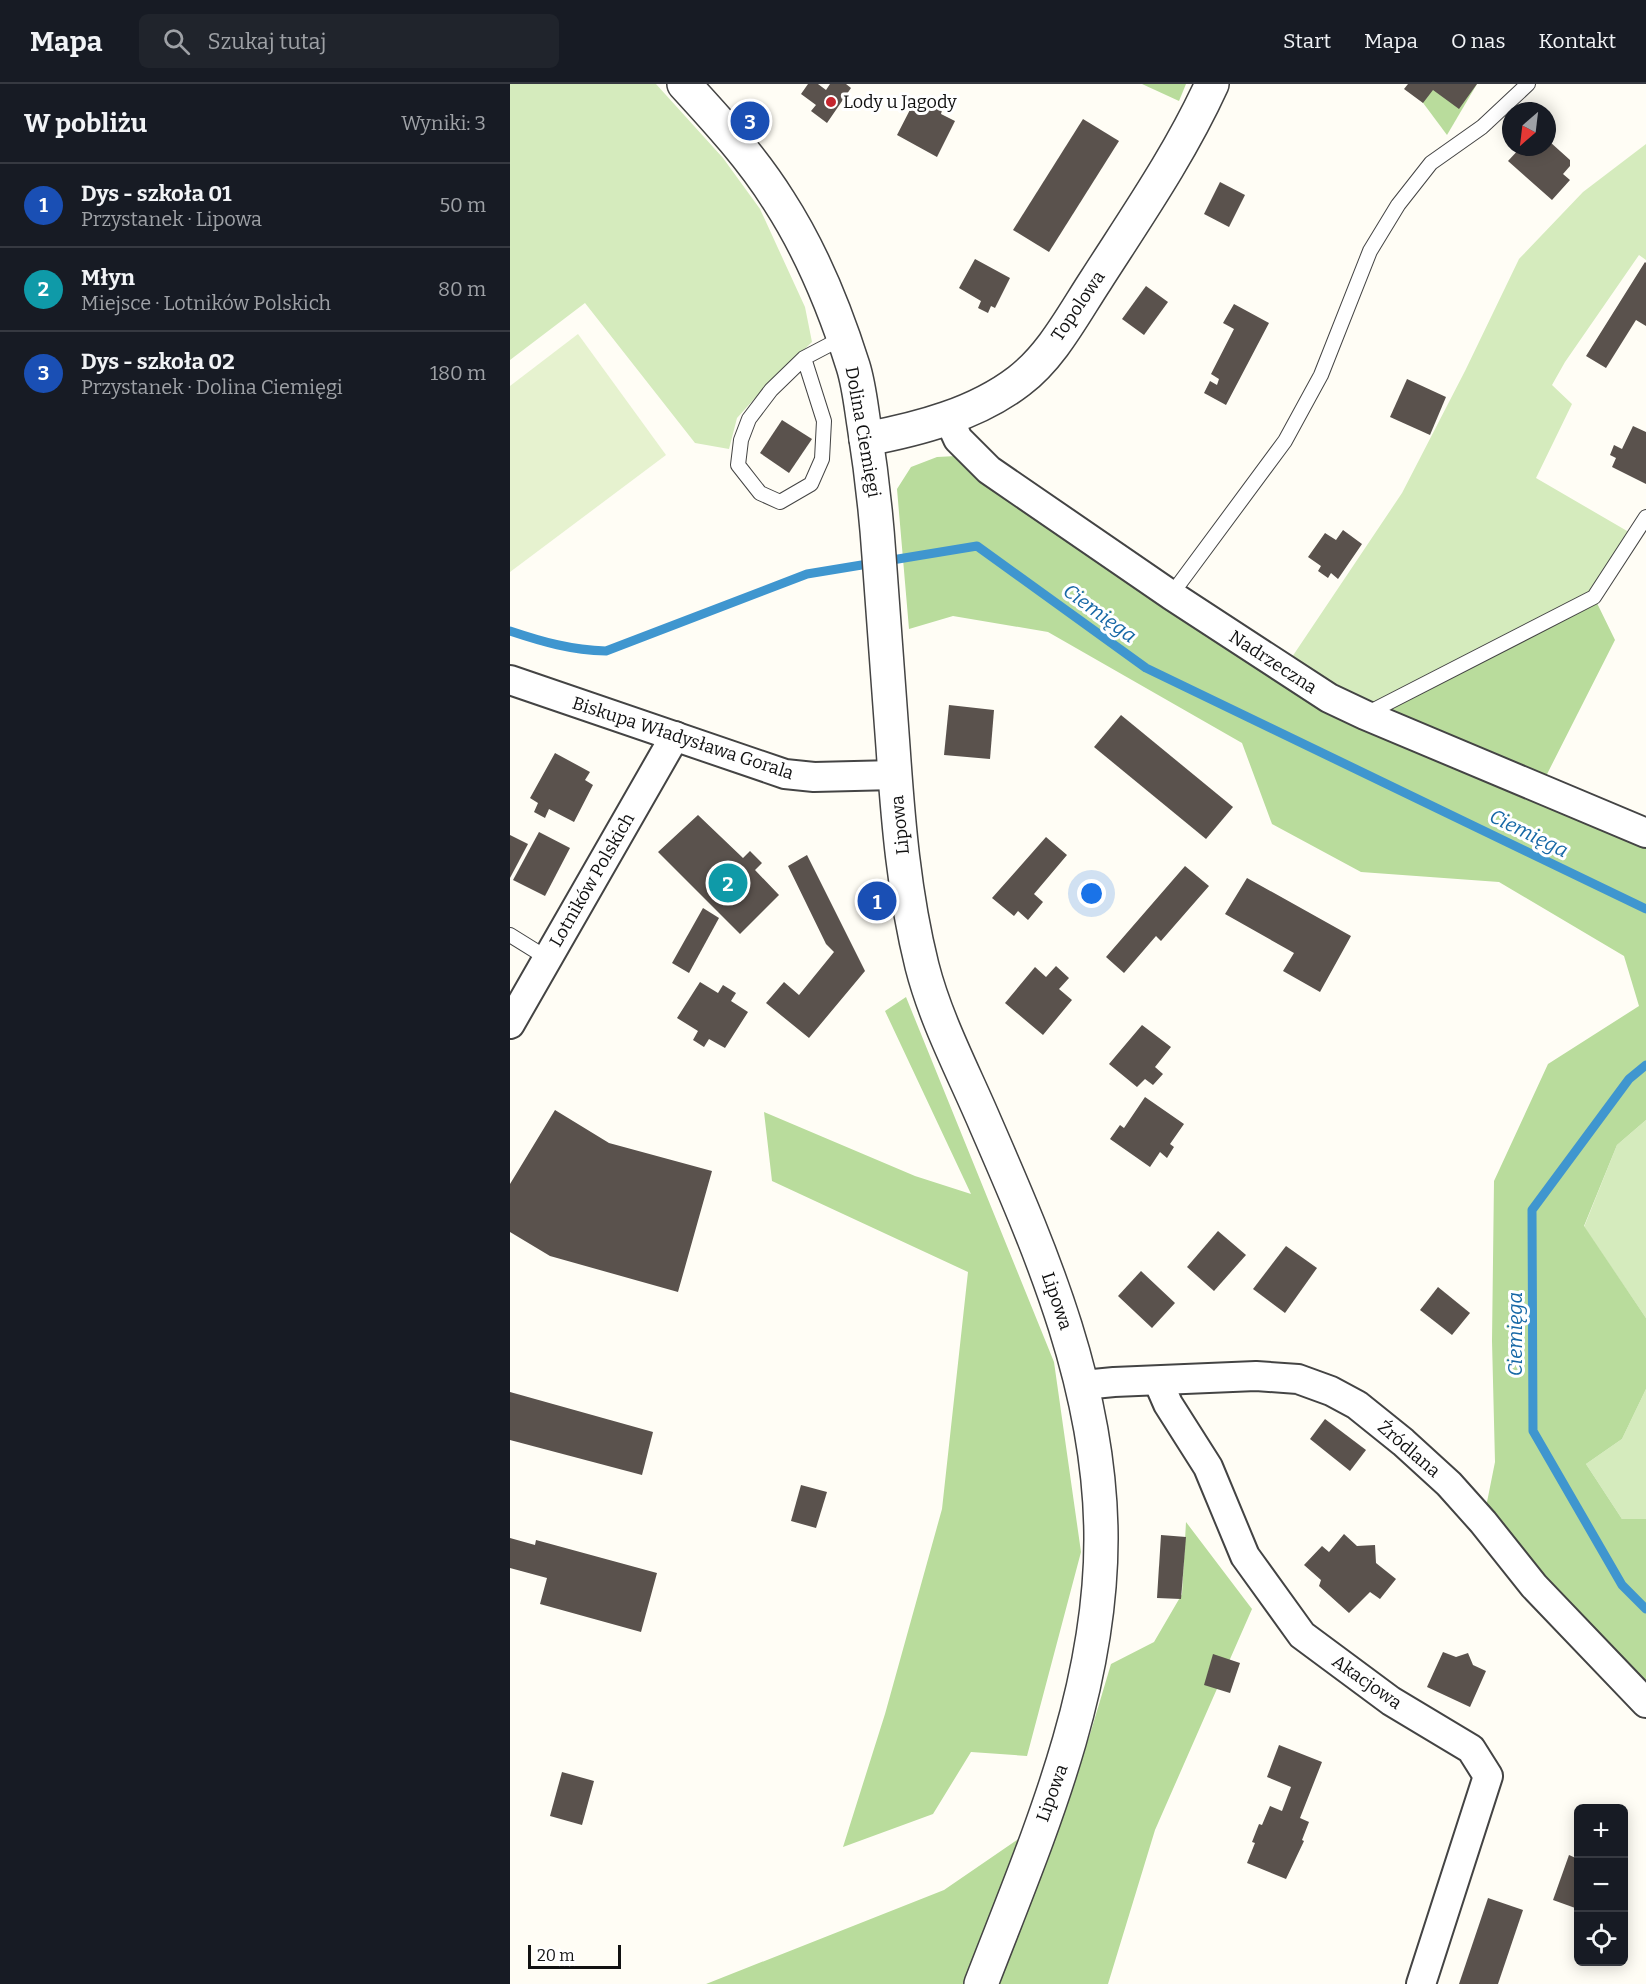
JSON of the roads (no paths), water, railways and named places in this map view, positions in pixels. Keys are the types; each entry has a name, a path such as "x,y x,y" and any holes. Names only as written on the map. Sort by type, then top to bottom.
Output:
{"street":[{"name":"Dolina Ciemięgi","path":"684,84 751,160 779,200 815,265 844,337 854,370 867,439 884,622"},
{"name":"Topolowa","path":"867,439 902,432 976,407 999,395 1020,380 1046,354 1145,206 1178,152 1212,84"},
{"name":"Nadrzeczna","path":"948,417 958,439 989,470 1171,595 1329,698 1646,833"},
{"name":"Lipowa","path":"884,622 895,775 910,914 924,973 935,1007 1012,1183 1068,1332 1083,1385 1096,1456 1100,1510 1101,1561 1095,1632 1085,1682 1062,1767 981,1984"},
{"name":"Biskupa Władysława Gorala","path":"510,680 785,774 813,777 895,775"},
{"name":"Lotników Polskich","path":"510,1024 675,736"},
{"name":"Źródlana","path":"1083,1385 1256,1376 1298,1379 1331,1391 1357,1405 1403,1442 1449,1484 1534,1586 1646,1703"},
{"name":"Akacjowa","path":"1158,1381 1168,1404 1208,1467 1245,1556 1302,1635 1391,1701 1471,1749 1488,1776 1421,1984"}],"lane":[{"path":"1171,595 1285,441 1321,375 1370,251 1398,205 1431,163 1482,127 1528,84"},
{"path":"804,358 824,421 822,459 811,484 780,502 760,494 738,465 741,440 749,419 771,390 804,358 844,337"},
{"path":"1365,715 1594,597 1646,517"},
{"path":"510,935 547,958"}],"waterway":[{"name":"Ciemięga","path":"510,631 557,645 606,651 807,574 977,546 1146,668 1646,909"},
{"name":"Ciemięga","path":"1646,1065 1629,1079 1532,1210 1533,1431 1622,1585 1646,1609"}],"place":[{"name":"Lody u Jagody","path":"831,102"},
{"name":"Dys - szkoła 02","path":"750,121"},
{"name":"Młyn","path":"728,883"},
{"name":"Dys - szkoła 01","path":"877,901"}]}
